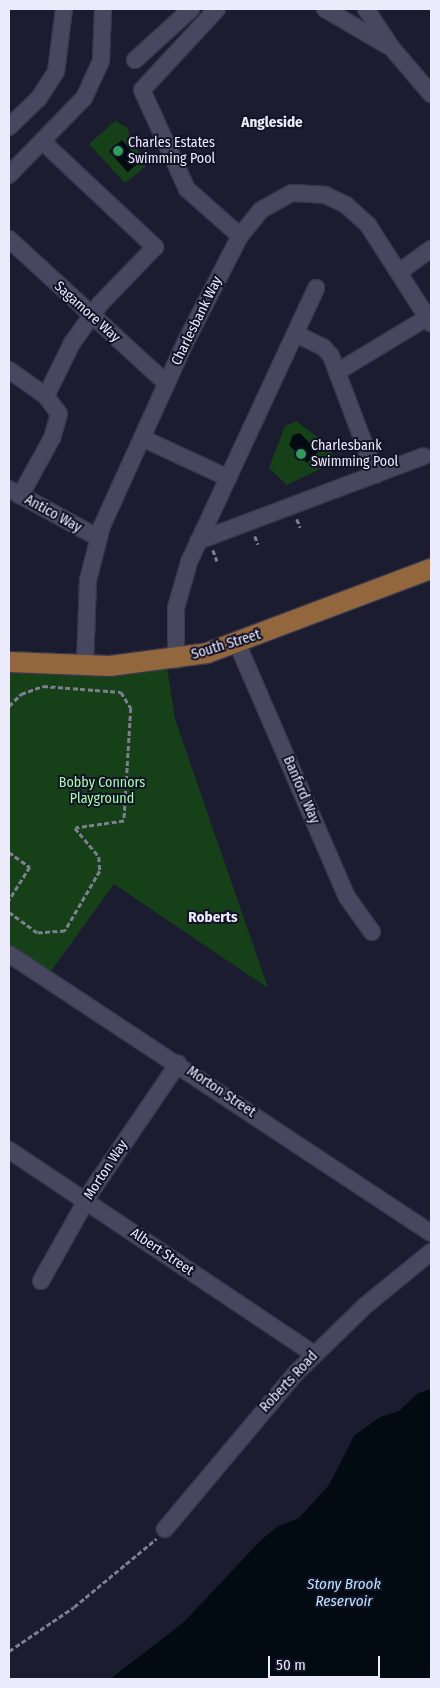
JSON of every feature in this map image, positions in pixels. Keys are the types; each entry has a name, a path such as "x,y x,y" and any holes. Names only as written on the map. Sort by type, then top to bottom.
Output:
{"main road":[{"name":"South Street","path":"9,662 85,666 176,660 238,643 431,569"}],"street":[{"path":"9,127 39,98 56,72 63,44 64,9"},
{"path":"9,175 73,114 93,82 102,56 103,9"},
{"path":"135,60 191,9"},
{"path":"217,9 142,90 188,189 240,236"},
{"path":"325,9 391,47"},
{"path":"366,9 391,47 428,91 431,106"},
{"path":"43,142 155,247 92,317 72,343 46,396"},
{"name":"Charlesbank Way","path":"85,666 87,592 97,538 167,384 240,236 278,197 301,192 325,196 358,214 430,320"},
{"name":"Sagamore Way","path":"9,239 167,384"},
{"path":"399,272 431,249"},
{"path":"176,660 178,598 198,541 316,288"},
{"path":"337,372 430,320"},
{"path":"296,334 328,350 376,475"},
{"path":"9,370 46,396 59,414 58,425 13,495"},
{"path":"142,438 228,478"},
{"path":"198,541 424,456"},
{"name":"Antico Way","path":"13,495 97,538"},
{"name":"Banford Way","path":"238,643 347,897 372,932"},
{"name":"Morton Street","path":"9,954 431,1233"},
{"name":"Morton Way","path":"41,1281 86,1201 178,1064"},
{"name":"Albert Street","path":"9,1150 314,1354"},
{"name":"Roberts Road","path":"165,1529 314,1354 431,1252"}],"path":[{"path":"9,706 21,694 43,686 121,692 131,708 124,821 75,828 101,863 65,931 48,935 37,933 9,912"},
{"path":"9,852 30,867 9,900"},
{"path":"9,1651 129,1565 165,1529"}],"green space":[{"name":"Charles Estates Swimming Pool","path":"115,121 128,128 130,141 145,159 145,167 125,183 89,144"},
{"name":"Charlesbank Swimming Pool","path":"296,421 334,449 328,465 287,485 269,468 285,426"},
{"name":"Bobby Connors Playground","path":"166,661 175,719 268,988 114,884 46,978 9,954 9,662"}],"water":[{"path":"122,140 140,161 128,172 109,151"},
{"name":"Charlesbank Swimming Pool","path":"300,433 318,452 307,463 289,445 293,435"},
{"name":"Stony Brook Reservoir","path":"431,1389 431,1679 110,1679 184,1622 260,1541 278,1526 299,1518 329,1485 354,1436 380,1417 399,1411 418,1393"}],"place":[{"name":"Charles Estates Swimming Pool","path":"118,151"},
{"name":"Charlesbank Swimming Pool","path":"301,454"}],"district":[{"name":"Angleside","path":"272,123"},
{"name":"Roberts","path":"213,918"}]}
